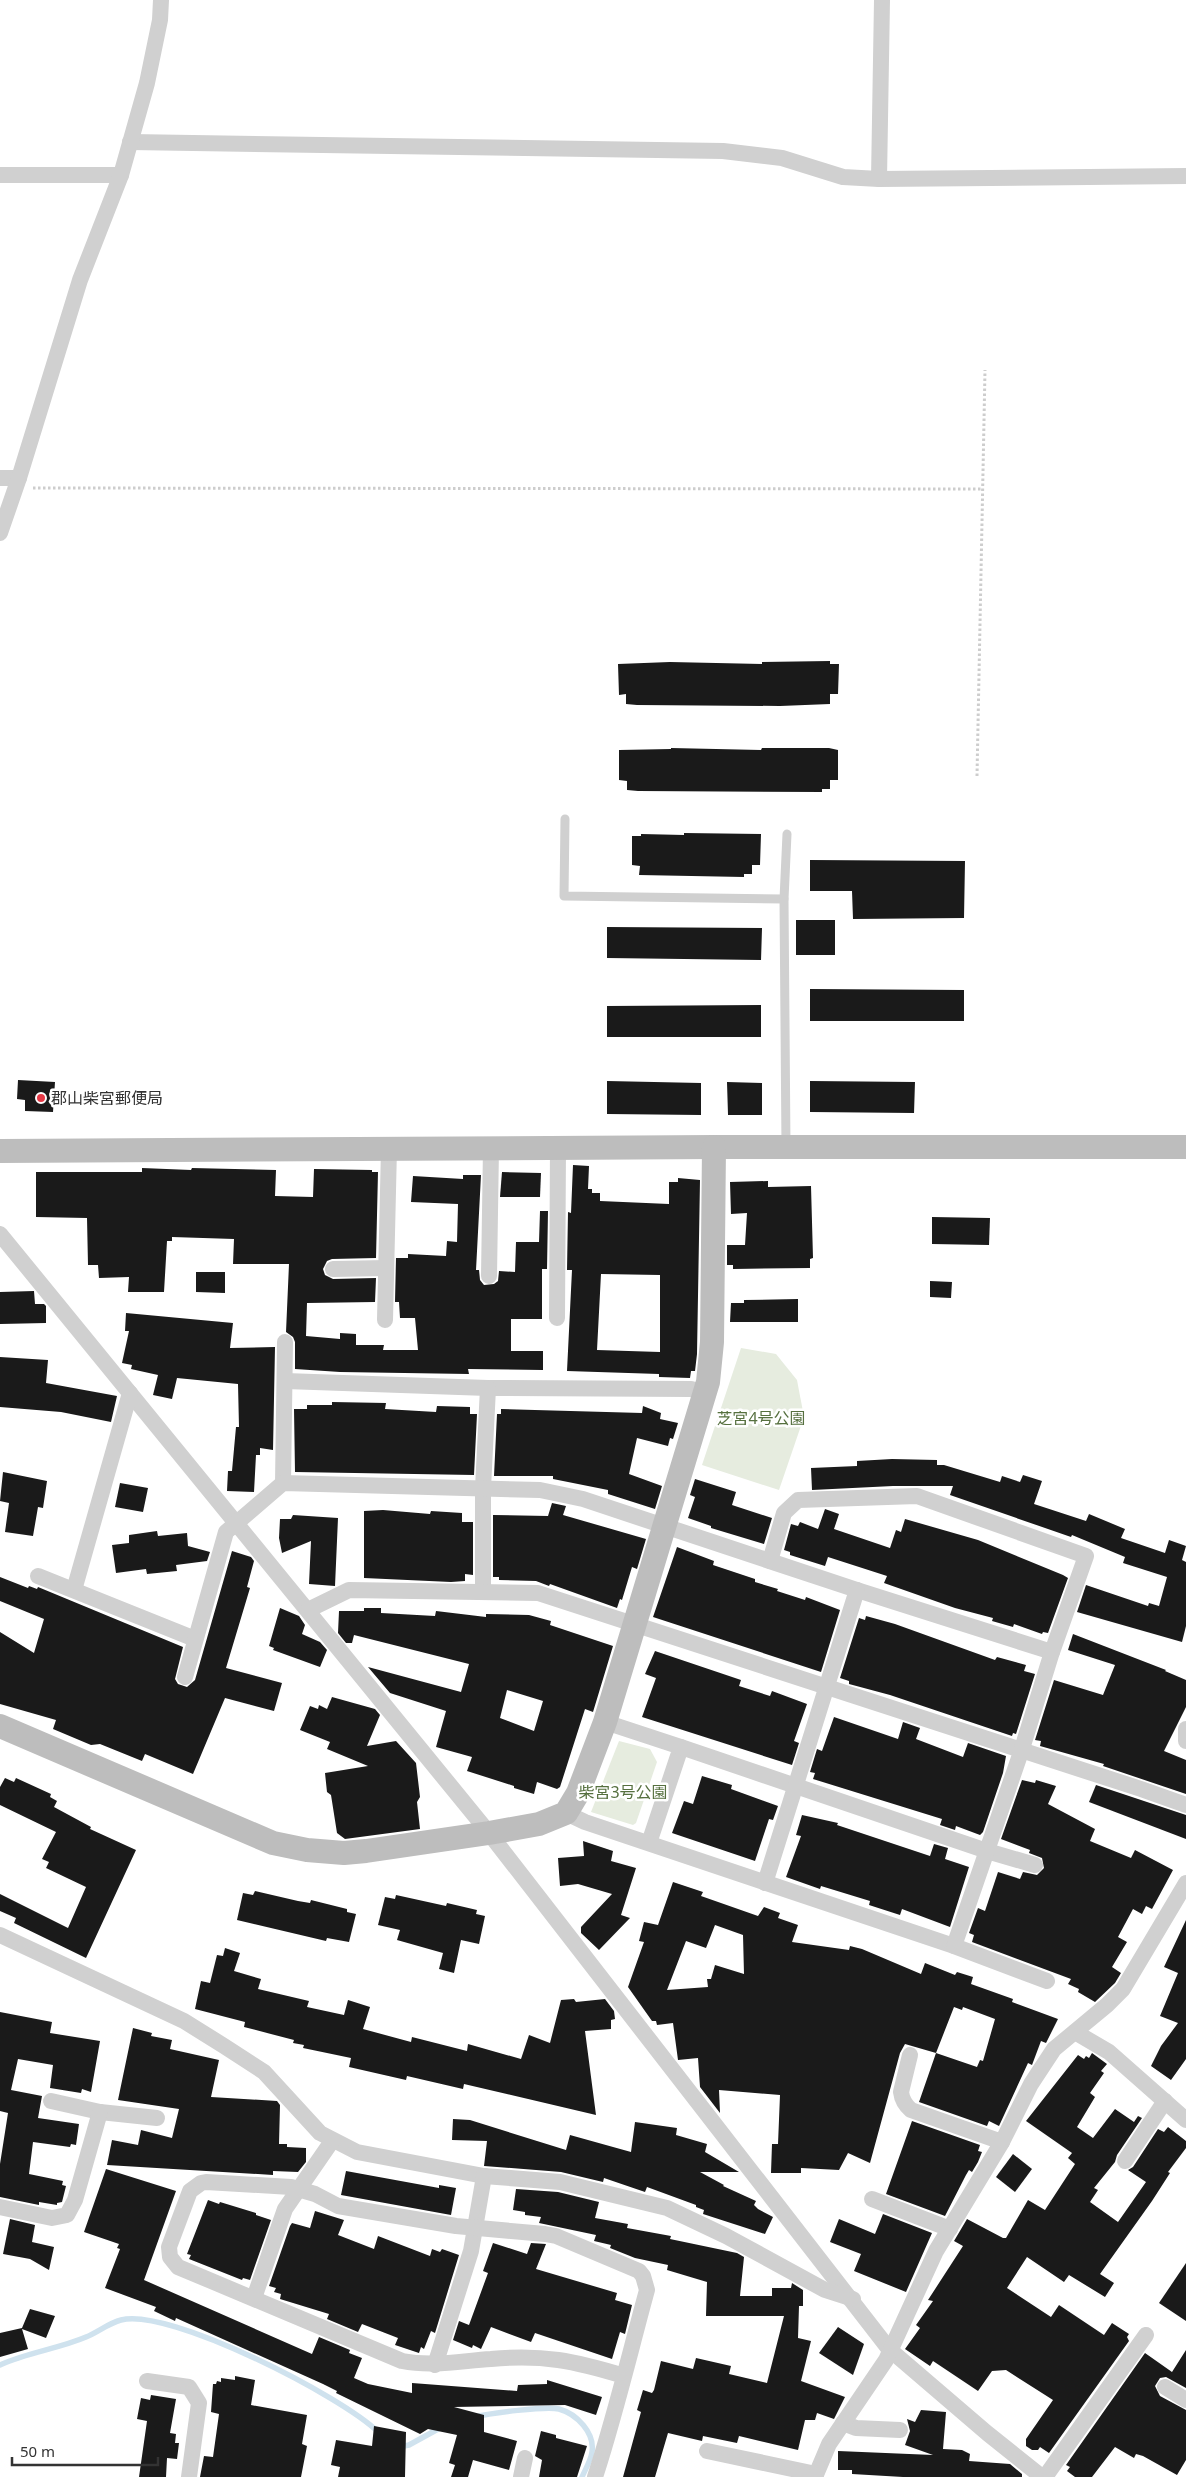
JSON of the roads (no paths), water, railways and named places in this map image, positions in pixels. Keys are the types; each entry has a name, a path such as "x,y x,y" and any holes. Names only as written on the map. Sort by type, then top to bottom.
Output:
{"street":[{"path":"0,533 80,280 121,175 147,83 160,20 162,0"},
{"path":"879,180 882,0"},
{"path":"130,142 723,151 782,158 843,178 879,180 1186,176"},
{"path":"0,175 121,175"},
{"path":"0,478 17,483"},
{"path":"0,1151 558,1147 1186,1147"},
{"path":"557,1318 558,1147"},
{"path":"0,1726 273,1842 290,1847 344,1853 489,1833 539,1824 566,1813 578,1793 605,1722 706,1393 712,1342 714,1147"},
{"path":"385,1320 389,1148"},
{"path":"489,1276 491,1148"},
{"path":"0,1234 489,1833 853,2299 889,2349 987,2433 1044,2477 1146,2335"},
{"path":"333,1269 386,1268"},
{"path":"283,1483 285,1342"},
{"path":"285,1381 488,1388 691,1389 706,1393"},
{"path":"483,1591 483,1488 488,1388"},
{"path":"74,1590 130,1393"},
{"path":"185,1677 224,1536 283,1483 540,1490 560,1493 1052,1652"},
{"path":"770,1561 784,1513 798,1500 917,1496 1086,1556 954,1946"},
{"path":"38,1576 195,1638"},
{"path":"308,1610 349,1590 538,1593 1186,1805"},
{"path":"765,1883 857,1590"},
{"path":"605,1722 987,1851 1035,1865"},
{"path":"1186,1729 1186,1741"},
{"path":"649,1843 680,1747"},
{"path":"566,1813 585,1822 954,1946 1047,1981"},
{"path":"707,2451 816,2476 828,2444 880,2370 936,2251 1002,2142 1031,2084 1047,2058 1123,1989 1186,1883"},
{"path":"0,1935 184,2021 264,2072 299,2112 332,2141 357,2152 484,2176 560,2182 667,2208 726,2236 825,2290 853,2299"},
{"path":"1074,2032 1109,2052 1186,2120"},
{"path":"910,2055 901,2092 907,2106 1002,2142"},
{"path":"51,2101 100,2112 157,2118"},
{"path":"1124,2162 1165,2102"},
{"path":"0,2207 52,2218 67,2215 75,2200 100,2112"},
{"path":"254,2298 284,2209 300,2189 332,2141"},
{"path":"435,2365 477,2228 484,2176"},
{"path":"595,2477 624,2376 647,2290 641,2273 556,2236 477,2228 338,2206 300,2189 273,2185 201,2182 190,2191 170,2247 170,2257 178,2267 383,2355 413,2364 435,2365 491,2359 547,2358 570,2360 624,2376"},
{"path":"872,2199 950,2229"},
{"path":"147,2381 189,2387 199,2403 188,2477"},
{"path":"1166,2387 1186,2400"},
{"path":"843,2424 856,2428 900,2430"},
{"path":"521,2477 525,2458"}],"lane":[{"path":"565,819 564,896 784,899"},
{"path":"786,1147 784,899 787,834"}],"waterway":[{"path":"0,2365 75,2341 117,2321 144,2320 176,2327 214,2340 254,2358 330,2398 378,2432"},
{"path":"475,2417 542,2408 559,2409 572,2415 588,2431 591,2438 591,2455 582,2477"},
{"path":"399,2447 409,2445 440,2428"}],"place":[{"name":"郡山柴宮郵便局","path":"41,1098"}],"park label":[{"name":"芝宮4号公園","path":"761,1418"},
{"name":"柴宮3号公園","path":"623,1792"}]}
